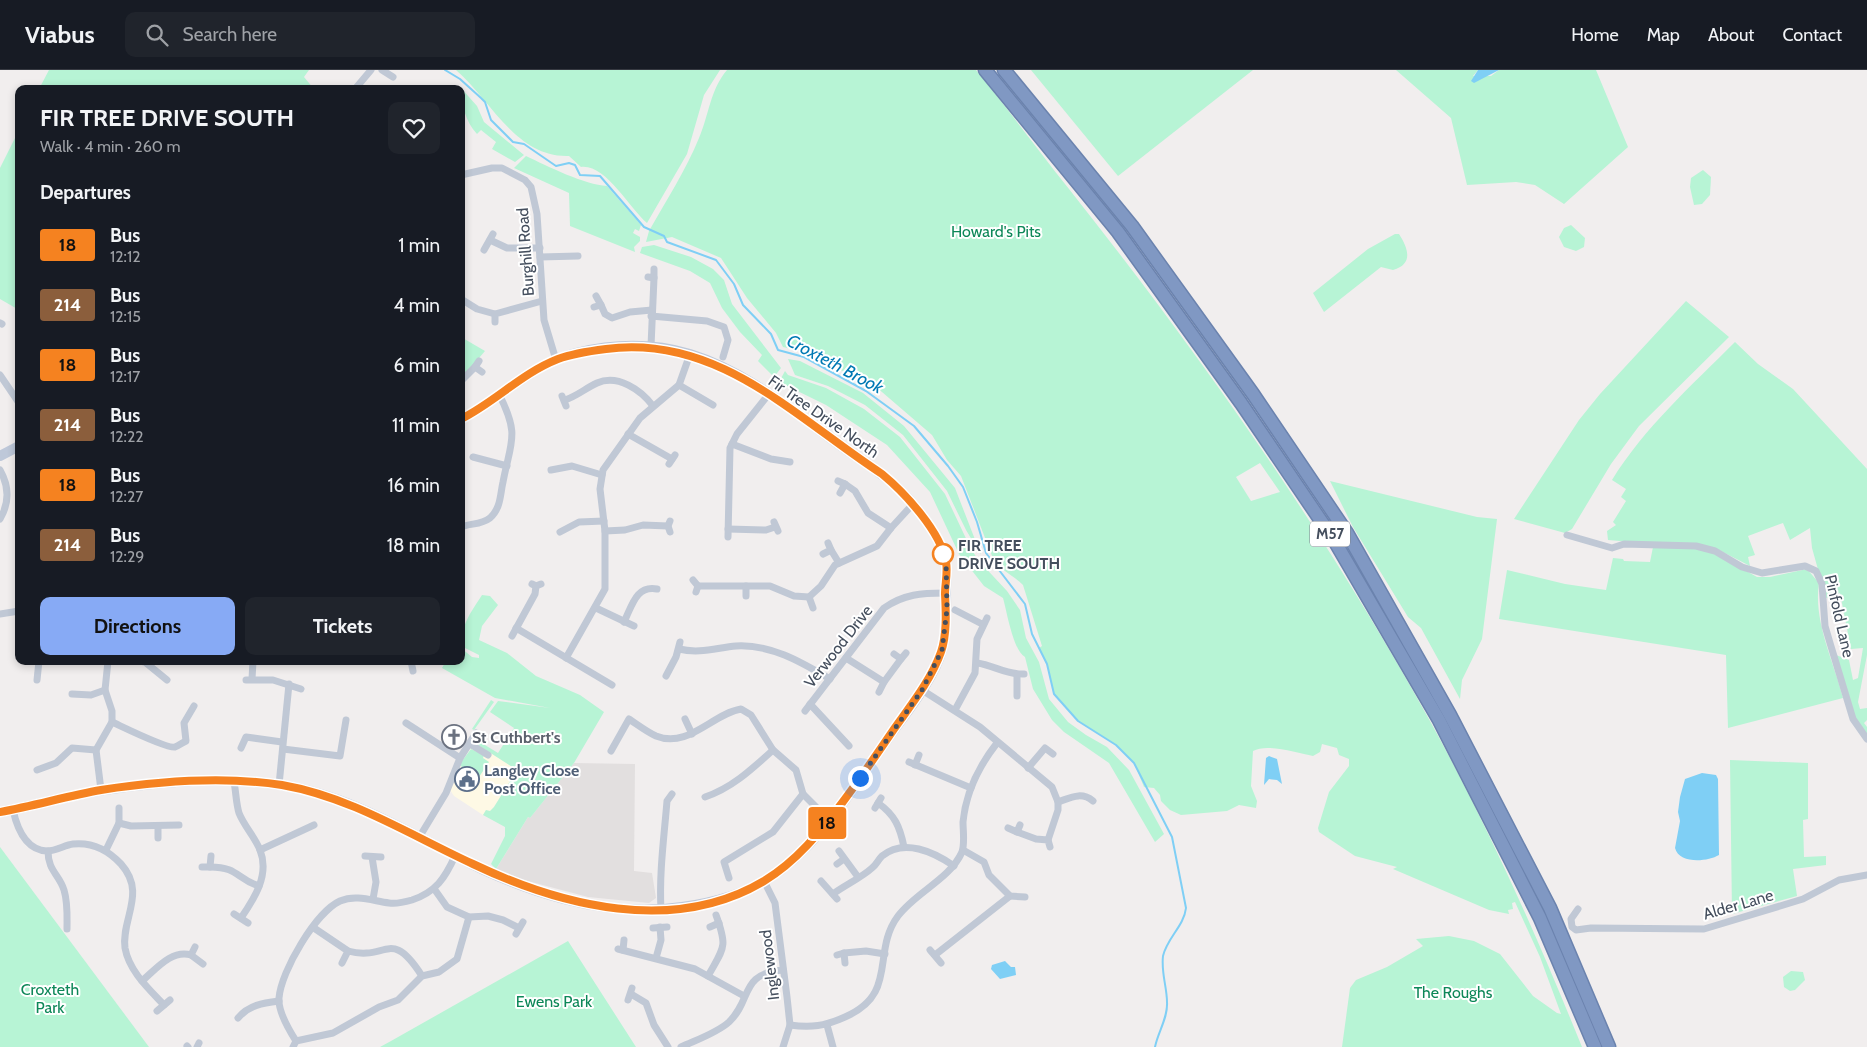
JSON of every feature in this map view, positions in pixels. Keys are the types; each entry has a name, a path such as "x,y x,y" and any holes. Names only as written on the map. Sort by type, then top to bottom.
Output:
{"highway":[{"name":"M57","path":"985,70 1118,232 1241,403 1334,540 1439,720 1540,918 1595,1047"},
{"name":"M57","path":"1004,70 1132,226 1253,394 1347,533 1450,714 1550,908 1609,1047"}],"street":[{"path":"358,85 371,70"},
{"path":"382,70 393,78"},
{"name":"Burghill Road","path":"465,174 497,168 508,170 525,180 531,187 535,198 540,248 542,302 546,330 556,360"},
{"path":"484,250 492,237 507,248 540,248"},
{"path":"540,257 578,255"},
{"path":"651,346 651,277 654,269"},
{"path":"596,296 598,306 605,314 612,318 630,312 651,313 707,320 724,327 728,340 723,357"},
{"path":"465,301 478,309 495,314 542,302"},
{"path":"495,314 495,322"},
{"name":"Fir Tree Drive North","path":"465,416 523,377 556,360 592,350 651,346 690,354 730,370 882,474 903,492 913,504"},
{"path":"566,658 596,608 606,582 606,531 600,496 602,475 606,465 640,418 679,385 690,354"},
{"path":"465,377 477,364 482,372"},
{"path":"0,375 15,391"},
{"path":"564,401 597,383 608,381 634,388 644,394 653,406"},
{"path":"679,385 714,406"},
{"path":"465,526 482,523 495,512 499,503 512,450 512,431 509,414 499,394"},
{"path":"728,537 729,454 737,434 768,395"},
{"path":"628,434 672,460"},
{"path":"732,444 771,459 791,462"},
{"path":"0,456 15,448"},
{"path":"472,457 507,466"},
{"path":"549,470 572,466 602,475"},
{"path":"0,470 7,487 7,498 0,519"},
{"path":"840,493 842,483 855,491 868,513 890,528"},
{"path":"0,812 102,790 219,780 279,785 329,796 420,836 455,856 513,882 571,901 623,910 661,910 712,903 764,881 808,846 829,820 922,690 942,650 947,609 945,593 946,561 932,529 913,504 890,528 874,549 839,563 810,597"},
{"path":"558,532 579,522 604,521"},
{"path":"606,531 625,530 643,524 669,526"},
{"path":"728,528 766,530 776,527"},
{"name":"Pinfold Lane","path":"1567,535 1612,548 1624,544 1696,546 1715,551 1742,567 1762,573 1805,566 1816,571 1822,584 1825,626 1854,719 1867,739"},
{"path":"823,554 830,547 839,563"},
{"path":"512,636 535,594 536,585"},
{"path":"696,586 770,586 794,596 810,597"},
{"path":"746,586 746,596"},
{"path":"624,622 642,590 648,588 658,589"},
{"name":"Verwood Drive","path":"805,711 884,608 899,598 917,593 945,593"},
{"path":"810,597 813,608"},
{"path":"596,608 634,626"},
{"path":"955,610 984,621 977,639 976,663 971,682 955,710"},
{"path":"0,614 15,612"},
{"path":"516,628 612,685"},
{"path":"666,678 679,646 702,652 738,646 769,649 802,662 830,679"},
{"path":"879,692 884,682 906,653"},
{"path":"894,654 900,659"},
{"path":"846,658 884,682"},
{"path":"976,663 1020,674 1018,696"},
{"path":"37,680 39,665"},
{"path":"102,790 96,750 112,722 112,711 105,690 108,665"},
{"path":"150,665 165,675"},
{"path":"252,665 249,680 273,680 301,689"},
{"path":"412,665 413,671"},
{"path":"279,785 289,684"},
{"path":"80,694 82,685"},
{"path":"72,694 91,694 105,690"},
{"path":"922,690 980,727 1052,787 1058,802 1058,816 1049,843 1036,840 1018,828 1008,828"},
{"name":"Verwood Drive","path":"810,704 849,746"},
{"path":"112,722 150,738 164,747 175,747 186,741 184,723 192,708 183,705"},
{"path":"611,751 629,719 656,736 680,738 692,734 729,711 741,709 750,715 773,750 796,770 802,794 829,820"},
{"path":"685,719 692,734"},
{"path":"239,732 246,737 282,746 344,757 349,730 346,720"},
{"path":"406,723 460,758"},
{"path":"840,735 847,729"},
{"path":"420,836 446,793 460,758 476,733"},
{"path":"241,748 246,737"},
{"path":"790,1025 812,1027 827,1025 868,1004 879,985 889,930 898,915 954,866 963,850 966,805 971,788 977,771 997,743"},
{"path":"470,744 488,755"},
{"path":"1028,768 1047,745 1053,754"},
{"path":"42,771 56,763 72,748 96,750"},
{"path":"705,797 720,792 773,750"},
{"path":"918,756 912,764 971,788"},
{"path":"234,782 240,814 260,850 263,869 255,897 241,918"},
{"path":"661,794 670,798 663,859 659,873 661,910"},
{"path":"729,878 724,862 773,832 802,794"},
{"path":"1058,802 1077,796 1090,796"},
{"path":"878,803 894,816 898,823 904,847"},
{"path":"106,850 119,823 119,808"},
{"path":"13,810 17,828 27,843 48,851 74,844 92,846 106,850 122,865 130,879 133,897 125,948 132,967 164,1005"},
{"path":"301,821 305,829"},
{"path":"119,823 131,826 179,825"},
{"path":"260,850 314,825"},
{"path":"158,826 158,838"},
{"path":"821,881 835,897 858,877 871,869 883,856 904,847 919,848 935,854 954,866"},
{"path":"963,850 984,862 989,875 1010,896"},
{"path":"48,851 48,862 64,887 67,902 67,929"},
{"path":"839,852 858,877"},
{"path":"210,856 210,866"},
{"path":"455,856 445,878 434,890 423,896 391,904 374,899 342,900 326,909 285,973 278,1001 294,1044 333,1033 379,1007 398,1000 422,976 439,972 457,958 469,917"},
{"path":"374,899 376,882 369,857 381,857"},
{"path":"837,864 844,859"},
{"path":"202,867 231,868 245,880 259,886"},
{"name":"Alder Lane","path":"1578,909 1571,919 1572,927 1576,930 1600,928 1704,929 1803,900 1839,880 1867,875"},
{"name":"Inglewood","path":"764,881 774,903 790,1025 783,1047"},
{"path":"434,890 447,907 469,917 488,916 503,920 519,928"},
{"path":"941,963 932,952 1010,896 1025,897"},
{"path":"234,914 248,923"},
{"path":"708,976 723,948 724,935 716,915"},
{"path":"710,927 719,923"},
{"path":"656,958 661,940 660,927"},
{"path":"314,928 348,951 361,954 385,948 399,949 413,962 422,976"},
{"path":"624,940 620,949 696,969 744,996"},
{"path":"192,955 195,947"},
{"path":"342,963 348,951"},
{"path":"845,963 840,954 866,951 885,954"},
{"path":"142,981 172,956 184,953 192,955 203,964"},
{"path":"681,1047 727,1024 734,1016 756,977 769,971 783,970"},
{"path":"630,994 646,1002 654,1025 668,1047"},
{"path":"157,1011 170,1000"},
{"path":"238,1018 241,1008 259,1003 278,1001"},
{"path":"827,1025 833,1047"}],"shaded area":[{"path":"475,742 517,770 494,807 490,812 486,810 483,815 454,796 450,790 453,778"},
{"path":"574,763 635,764 634,871 652,873 656,898 649,903 588,897 520,879 496,869 528,817 530,818"}],"green space":[{"path":"49,70 309,70 304,77 311,85 41,85"},
{"path":"456,70 720,70 704,95 687,154 647,223 617,188 599,172 581,167 569,156 550,154 534,148 519,138"},
{"path":"727,70 976,70 1167,317 1260,448 1348,582 1430,721 1472,801 1529,923 1582,1047 1342,1047 1350,988 1356,980 1387,967 1423,946 1416,939 1449,936 1474,941 1500,954 1533,996 1561,1014 1540,957 1515,902 1512,903 1513,909 1508,910 1509,914 1489,910 1393,869 1397,867 1355,856 1319,832 1318,828 1329,792 1349,766 1349,759 1339,755 1337,748 1322,744 1320,752 1313,756 1274,748 1253,751 1251,786 1257,801 1256,808 1239,805 1227,811 1181,815 1170,810 1161,801 1160,795 1154,788 1144,787 1134,763 1116,745 1078,721 1054,694 1047,664 1039,648 1042,646 1023,585 994,561 961,476 947,460 932,435 875,386 861,378 835,368 819,350 796,350 783,347 776,333 747,298 721,258 672,237 646,242 649,231 694,150 713,94","holes":["1260,463 1280,492 1251,501 1236,477"]},
{"path":"1031,70 1253,70 1118,176"},
{"path":"1396,70 1478,70 1473,76 1491,76 1499,70 1596,70 1628,147 1564,204 1535,185 1516,182 1467,185 1451,118"},
{"path":"465,92 477,106 484,122 524,155 515,162 492,149 496,142 481,130 477,134 465,113"},
{"path":"15,138 15,308 0,299 0,168"},
{"path":"526,156 577,179 607,186 641,225 639,231 635,229 633,233 640,237 640,241 634,247 635,252 570,226 569,193 514,168"},
{"path":"1703,170 1711,177 1710,195 1702,204 1694,205 1690,187 1691,178"},
{"path":"1571,225 1585,238 1584,247 1576,251 1564,247 1559,237 1564,228"},
{"path":"1395,234 1399,234 1407,250 1404,264 1393,270 1381,267 1324,312 1313,293 1368,249"},
{"path":"654,245 691,257 713,269 724,280 732,304 781,368 774,377 758,361 762,355 740,332 722,308 710,283 690,271 640,253 642,247"},
{"path":"1686,301 1729,337 1639,426 1611,464 1572,529 1565,533 1514,519 1579,420 1600,394"},
{"path":"465,339 485,351 465,374"},
{"path":"1735,342 1758,364 1793,389 1867,469 1867,655 1858,702 1860,709 1867,708 1867,720 1864,723 1867,727 1867,734 1855,718 1836,655 1849,660 1853,680 1858,678 1863,648 1851,649 1840,593 1826,598 1812,548 1810,528 1790,540 1783,523 1748,536 1755,555 1748,557 1750,566 1717,549 1608,540 1607,531 1616,525 1613,522 1626,501 1621,497 1626,489 1612,480 1654,425"},
{"path":"788,359 800,361 863,393 904,426 955,488 981,555 966,530 947,491 903,435 865,405 828,386 795,375"},
{"path":"785,371 788,375 826,388 864,409 900,437 945,494 971,549 979,561 1007,591 1020,610 1026,638 1039,662 1049,699 1068,722 1107,747 1129,770 1164,834 1155,842 1109,763 1064,732 1052,720 1033,689 1025,657 1017,647 1014,639 1003,598 984,586 959,554 930,492 887,445 826,405 779,382"},
{"path":"1330,481 1477,517 1497,519 1482,639 1462,680 1460,699 1421,628 1408,617 1353,527"},
{"path":"1653,547 1700,549 1718,555 1757,577 1770,577 1807,569 1819,583 1819,612 1822,627 1843,698 1728,728 1726,655 1499,619 1507,570 1565,584 1606,590 1613,558 1623,559 1624,561 1650,562"},
{"path":"482,595 490,596 498,605 482,626 479,640 507,653 536,676 580,695 604,712 574,763 530,818 528,817 496,869 491,864 505,836 505,827 483,815 486,810 490,811 494,807 517,770 478,745 480,742 498,753 514,728 490,712 498,701 550,708 495,698 442,668 444,665 465,665 465,651 472,657 479,658 479,655 465,648 465,625"},
{"path":"491,700 494,702 474,730 472,729"},
{"path":"471,749 484,755 483,758 489,762 479,777 459,765"},
{"path":"1730,760 1808,763 1808,819 1803,820 1804,857 1826,856 1826,865 1793,869 1797,896 1732,914"},
{"name":"Croxteth Park","path":"0,847 149,1047 0,1047"},
{"name":"Ewens Park","path":"568,941 636,1047 380,1047 391,1041"},
{"path":"1791,971 1803,972 1805,980 1795,990 1790,991 1784,987 1783,977"}],"water":[{"path":"1478,70 1499,70 1474,83 1471,81"},
{"path":"1269,756 1277,759 1282,784 1277,780 1269,779 1264,785 1266,758"},
{"path":"1702,773 1716,775 1718,779 1719,855 1708,859 1694,860 1682,857 1675,848 1680,821 1678,812 1685,779"},
{"path":"1005,961 1011,967 1015,967 1016,975 1000,979 991,969 992,965"}],"waterway":[{"name":"Croxteth Brook","path":"445,70 460,79 485,102 491,120 513,142 524,144 556,166 569,163 575,165 580,175 600,176 644,227 664,236 667,242 716,260 734,284 743,305 771,334 778,350 804,357 866,391 914,426 948,466 963,487 977,522 986,553 1025,604 1032,634 1047,664 1054,694 1078,721 1116,745 1134,763 1172,837 1186,908 1182,921 1168,943 1163,956 1167,1008 1155,1047"}],"bus line":[{"name":"18","path":"0,812 102,790 219,780 279,785 322,794 355,806 420,836 455,856 513,882 571,901 623,910 661,910 712,903 743,892 779,871 808,846 852,791 922,690 942,650 947,609 945,593 946,561 932,529 903,492 882,474 745,379 725,368 690,354 651,346 592,350 574,354 556,360 523,377 465,417"}],"place":[{"name":"FIR TREE DRIVE SOUTH","path":"943,554"},
{"name":"St Cuthbert's","path":"454,737"},
{"name":"Langley Close Post Office","path":"467,779"}],"route":[{"path":"860,778 922,690 942,650 947,609 945,593 946,561 943,554"}],"park label":[{"name":"Howard's Pits","path":"996,231"},
{"name":"The Roughs","path":"1453,992"}]}
